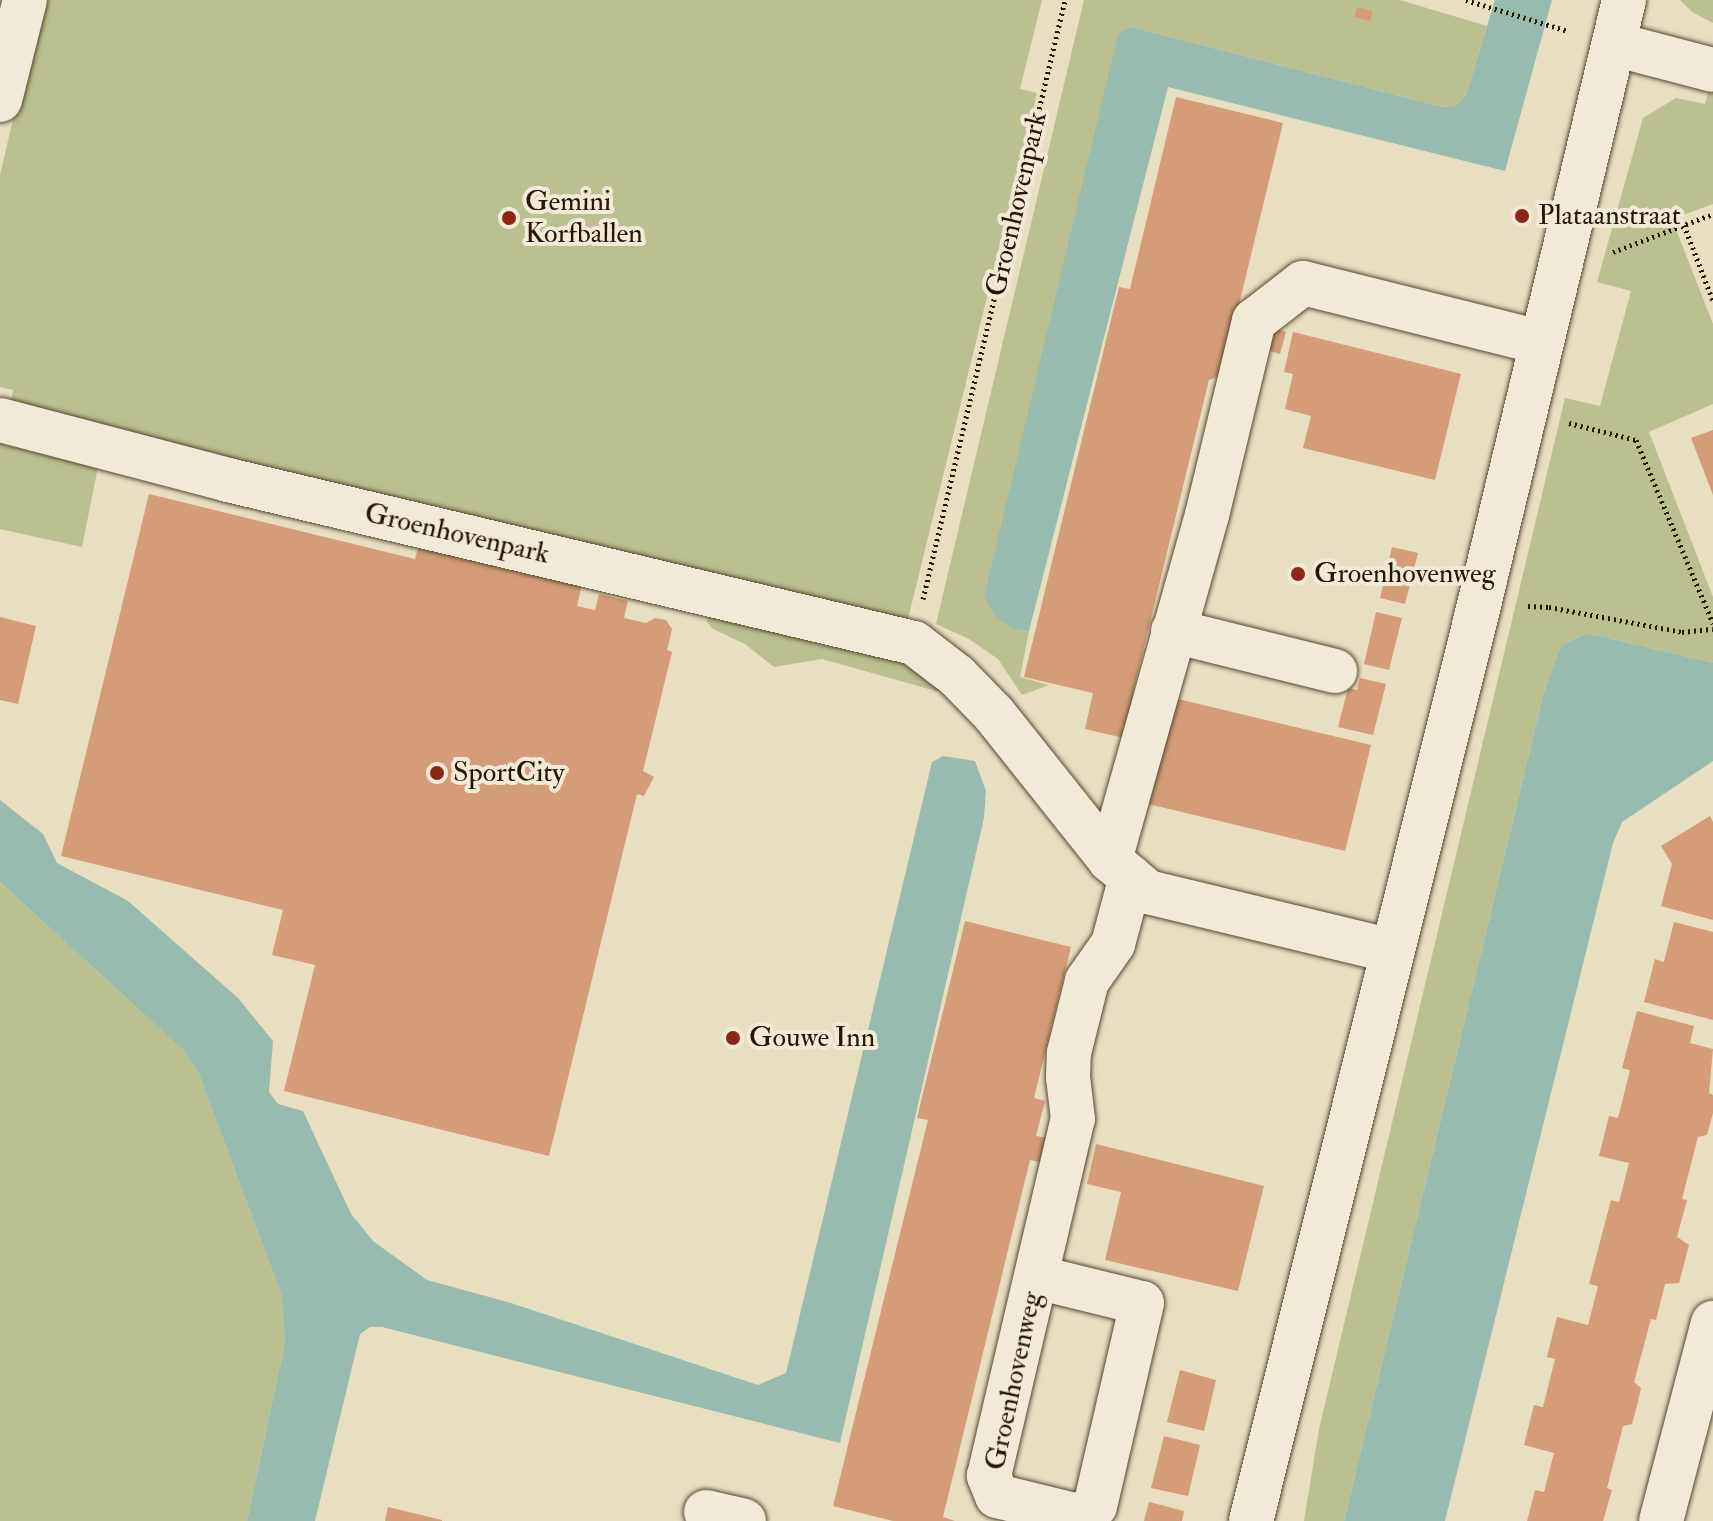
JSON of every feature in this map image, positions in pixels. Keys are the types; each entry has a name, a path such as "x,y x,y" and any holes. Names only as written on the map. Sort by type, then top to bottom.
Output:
{"street":[{"path":"0,100 25,0"},
{"path":"1251,1521 1479,605 1624,0"},
{"path":"1614,44 1713,70"},
{"name":"Groenhovenweg","path":"1036,1277 1142,1303 1095,1506 1079,1516 997,1496 989,1476 1073,1119 1068,1077 1073,1038 1087,981 1113,944 1121,868 1173,631 1207,515 1254,321 1303,283 1540,342"},
{"name":"Groenhovenpark","path":"0,420 228,480 914,643 957,676 994,714 1121,868"},
{"path":"1173,631 1335,671"},
{"path":"1121,868 1148,892 1392,951"},
{"path":"1661,1521 1713,1323"}],"path":[{"name":"Groenhovenpark","path":"914,643 1065,0"},
{"path":"1466,0 1562,29"},
{"path":"1562,252 1594,259 1713,214"},
{"path":"1684,225 1713,301"},
{"path":"1479,605 1549,607 1682,632 1713,626 1636,440 1524,411"}],"green space":[{"name":"Gemini Korfballen","path":"41,0 1042,0 1020,89 1037,93 908,619 901,624 17,408 11,402 13,390 0,387 0,175"},
{"path":"1084,0 1400,0 1487,26 1466,95 1457,105 1443,107 1131,27 1014,629 1029,631 1020,677 1049,685 1022,695 998,659 969,639 936,624"},
{"path":"1680,0 1713,0 1713,23 1692,12"},
{"path":"1709,89 1713,90 1713,204 1672,219 1713,324 1713,404 1649,432 1713,597 1713,663 1587,633 1561,646 1544,692 1344,1521 1304,1521 1319,1429 1565,398 1600,406 1631,291 1597,282 1643,118 1676,98 1705,104"},
{"path":"0,444 98,467 82,547 0,529"},
{"path":"708,612 951,674 944,691 936,691 822,659 774,667 745,644 713,629 707,622"},
{"path":"0,882 184,1051 199,1074 281,1294 285,1342 247,1521 0,1521"}],"water":[{"path":"1495,0 1552,0 1505,171 1168,87 1029,631 1014,629 996,618 984,597 1118,34 1131,27 1443,107 1457,105 1466,95"},
{"path":"1587,633 1713,663 1713,761 1622,822 1613,843 1445,1521 1344,1521 1544,692 1561,646"},
{"path":"943,756 975,761 986,791 984,818 840,1443 382,1327 370,1327 360,1334 315,1521 247,1521 285,1342 281,1294 199,1074 184,1051 0,882 0,800 43,834 57,863 128,901 238,998 273,1041 269,1092 278,1104 303,1111 351,1214 373,1241 427,1280 511,1303 758,1385 786,1373 932,762"}],"building":[{"path":"1357,7 1373,11 1370,21 1354,17"},
{"path":"1176,97 1283,123 1236,317 1286,332 1280,354 1230,339 1222,375 1209,380 1133,692 1167,703 1124,738 1085,729 1093,693 1024,677 1119,287 1130,289"},
{"path":"1293,332 1461,374 1435,480 1303,448 1311,416 1285,409 1293,374 1284,372"},
{"path":"1713,430 1713,495 1691,438"},
{"path":"149,494 415,559 420,540 583,580 577,606 595,610 599,594 628,601 624,618 646,623 655,618 666,620 672,629 667,650 672,652 643,771 654,777 644,796 637,794 549,1156 284,1091 315,965 272,955 283,910 61,856"},
{"path":"1392,547 1418,553 1405,604 1380,598"},
{"path":"1376,612 1402,618 1389,670 1364,664"},
{"path":"0,617 36,626 18,704 0,700"},
{"path":"1360,678 1386,684 1373,735 1338,727 1348,688 1357,690"},
{"path":"1174,698 1371,745 1345,851 1148,804"},
{"path":"1710,816 1713,822 1713,920 1661,906 1672,864 1661,846"},
{"path":"965,921 1071,947 1034,1098 1045,1101 1036,1136 1090,1145 1084,1171 1030,1160 943,1517 955,1521 893,1521 833,1506 928,1120 917,1118"},
{"path":"1674,922 1713,932 1713,1020 1644,1002 1655,959 1664,962"},
{"path":"1637,1011 1694,1026 1690,1043 1713,1049 1709,1093 1713,1095 1713,1113 1707,1135 1698,1137 1682,1199 1687,1200 1677,1237 1689,1245 1679,1283 1665,1284 1656,1320 1651,1319 1634,1382 1641,1388 1637,1406 1632,1424 1623,1426 1607,1488 1612,1490 1603,1521 1527,1521 1535,1490 1544,1492 1554,1453 1524,1445 1534,1405 1543,1407 1555,1359 1547,1357 1557,1317 1588,1325 1598,1286 1589,1284 1611,1200 1619,1202 1629,1163 1599,1156 1609,1116 1618,1118 1630,1070 1622,1068"},
{"path":"1096,1144 1264,1186 1238,1291 1105,1260 1121,1192 1087,1184"},
{"path":"1180,1370 1216,1380 1204,1431 1167,1422"},
{"path":"1164,1436 1200,1445 1188,1496 1151,1488"},
{"path":"1149,1502 1184,1511 1182,1521 1144,1521"},
{"path":"388,1507 442,1520 442,1521 385,1521"}],"place":[{"name":"Plataanstraat","path":"1522,216"},
{"name":"Gemini Korfballen","path":"509,218"},
{"name":"Groenhovenweg","path":"1298,574"},
{"name":"SportCity","path":"437,773"},
{"name":"Gouwe Inn","path":"733,1038"}]}
